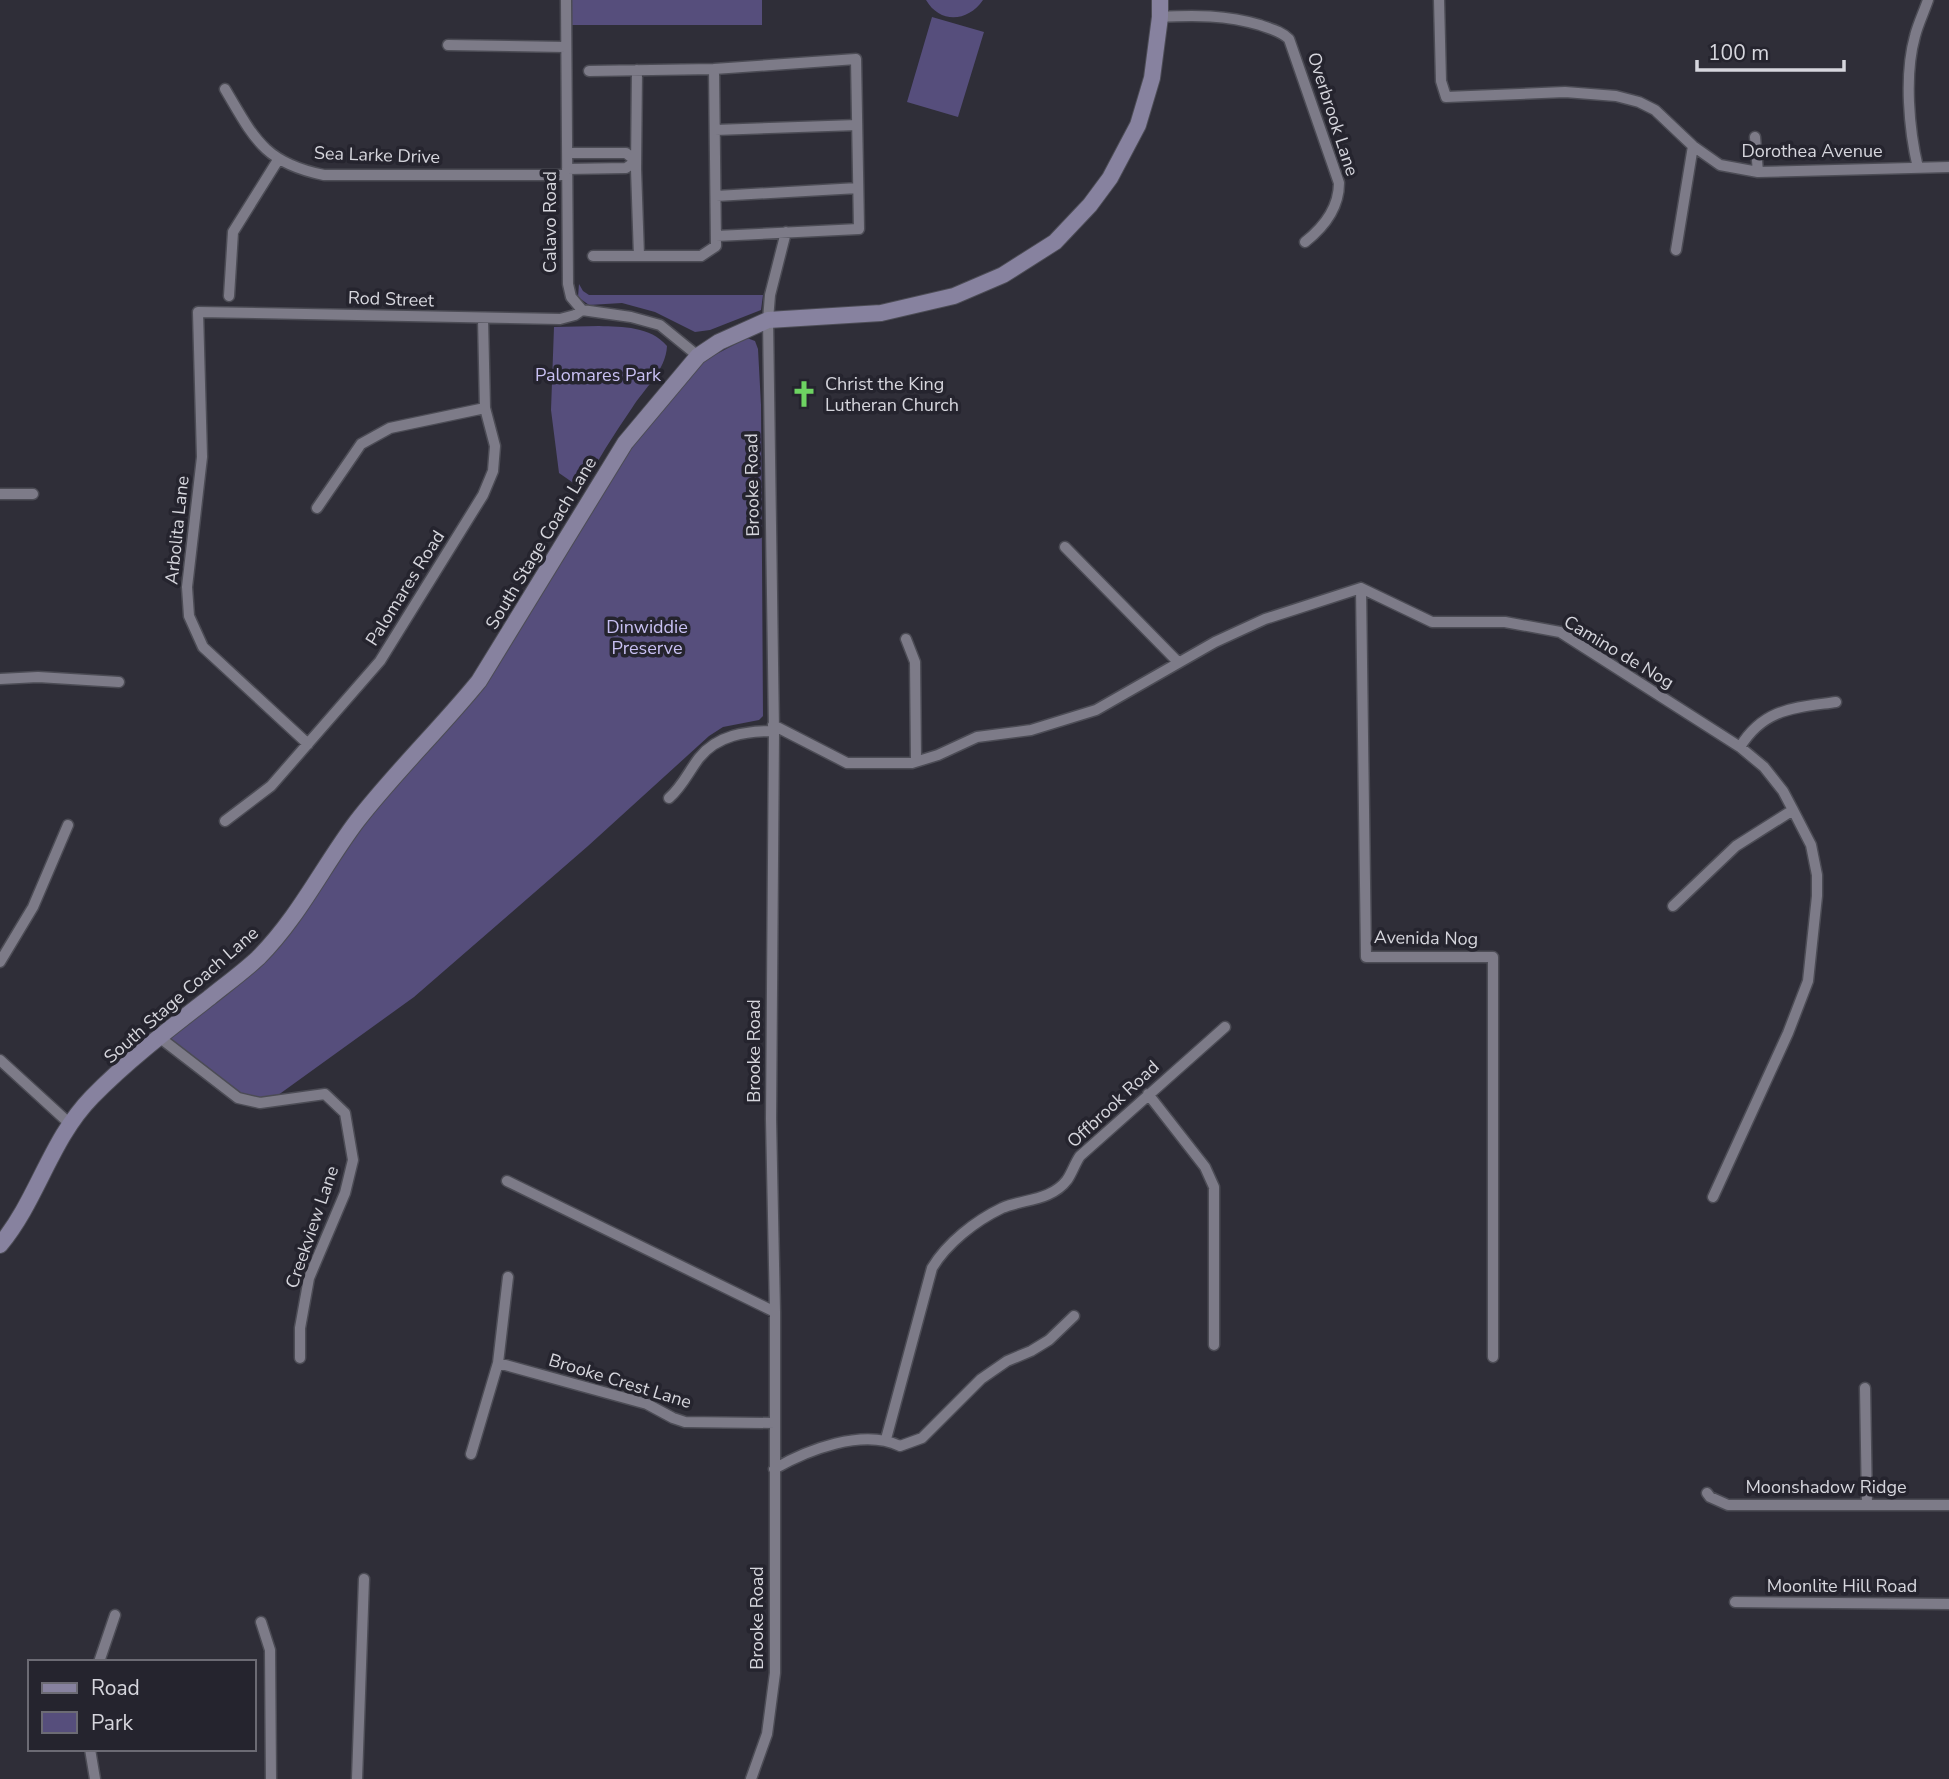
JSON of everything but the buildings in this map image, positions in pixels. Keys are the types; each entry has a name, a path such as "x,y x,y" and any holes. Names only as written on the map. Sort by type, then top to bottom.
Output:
{"main road":[{"name":"South Stage Coach Lane","path":"0,1245 35,1194 58,1143 91,1098 159,1037 257,959 289,924 377,795 456,710 479,681 625,443 698,356 719,342 768,320 881,313 954,296 1003,275 1055,242 1090,205 1130,144 1152,78 1160,8"}],"street":[{"name":"Calavo Road","path":"566,0 568,284 571,297 582,310"},
{"name":"Dorothea Avenue","path":"1439,0 1441,81 1446,97 1565,92 1616,96 1639,102 1655,110 1693,146 1720,165 1758,172 1949,167"},
{"path":"1918,168 1913,144 1910,77 1914,38 1928,0"},
{"name":"Overbrook Lane","path":"1160,8 1233,18 1282,32 1289,39 1339,183 1333,210 1323,226 1305,242"},
{"path":"448,45 566,47"},
{"path":"589,71 714,69 856,59 859,229 716,236"},
{"path":"593,256 701,256 716,246 714,69"},
{"path":"637,70 639,256"},
{"name":"Sea Larke Drive","path":"225,89 254,138 278,160 306,172 324,175 567,172 626,168 636,161"},
{"path":"715,130 857,125"},
{"path":"1755,137 1758,172"},
{"path":"1676,250 1693,146"},
{"path":"568,153 626,153 636,161"},
{"path":"229,296 233,232 278,160"},
{"path":"716,196 858,188"},
{"name":"Brooke Road","path":"751,1779 767,1734 775,1673 775,1312 771,1119 773,728 768,320 770,295 786,232"},
{"path":"582,310 631,317 660,325 698,356"},
{"name":"Rod Street","path":"198,312 560,319 582,310"},
{"name":"Arbolita Lane","path":"198,312 202,457 187,587 189,616 203,647 308,744"},
{"name":"Palomares Road","path":"225,821 271,786 380,661 483,495 493,471 495,446 485,408 483,319"},
{"path":"317,508 362,444 390,428 485,408"},
{"path":"0,494 33,494"},
{"path":"1065,547 1178,662"},
{"path":"669,798 701,756 717,743 745,732 773,728 847,763 916,761 938,755 976,737 1031,730 1096,710 1214,642 1265,619 1361,588"},
{"name":"Camino de Nog","path":"1361,588 1432,622 1505,622 1560,632 1740,747 1764,767 1783,791 1811,845 1817,875 1808,981 1788,1033 1713,1197"},
{"name":"Avenida Nog","path":"1361,588 1366,957 1493,957 1493,1357"},
{"path":"906,639 915,662 916,761"},
{"path":"0,679 38,677 119,682"},
{"path":"1740,747 1762,721 1775,713 1789,708 1836,702"},
{"path":"1673,906 1736,846 1793,810"},
{"path":"0,962 33,907 68,825"},
{"name":"Offbrook Road","path":"886,1439 932,1268 941,1253 972,1227 1003,1208 1038,1198 1056,1189 1067,1179 1080,1156 1225,1027"},
{"name":"Creekview Lane","path":"159,1037 238,1098 260,1103 325,1094 345,1113 352,1148 351,1172 345,1193 309,1278 300,1328 300,1358"},
{"path":"0,1060 70,1124"},
{"path":"1149,1094 1205,1167 1214,1187 1214,1345"},
{"path":"507,1181 775,1312"},
{"path":"471,1454 498,1363 508,1277"},
{"path":"774,1469 820,1447 886,1439 900,1446 922,1438 981,1379 1007,1361 1049,1340 1074,1316"},
{"name":"Brooke Crest Lane","path":"498,1363 647,1404 685,1422 775,1423"},
{"path":"1865,1388 1867,1505"},
{"name":"Moonshadow Ridge","path":"1707,1493 1728,1505 1949,1505"},
{"path":"357,1779 363,1579"},
{"name":"Moonlite Hill Road","path":"1735,1602 1949,1604"},
{"path":"100,1660 115,1615"},
{"path":"261,1622 270,1650 271,1779"},
{"path":"90,1751 95,1779"}],"green space":[{"path":"570,0 762,0 762,25 570,25"},
{"path":"926,0 983,0 970,13 954,17 939,13"},
{"path":"932,17 984,32 958,117 907,102"},
{"path":"579,284 589,295 763,295 761,310 710,330 695,332 655,312 622,303 589,305 578,297"},
{"name":"Palomares Park","path":"599,326 644,331 667,346 659,371 619,428 582,489 559,473 551,410 554,327"},
{"name":"Dinwiddie Preserve","path":"747,338 755,341 758,349 761,405 763,716 759,720 723,727 709,736 588,846 414,997 274,1098 248,1097 225,1092 196,1067 170,1038 258,966 383,798 486,675 619,458 683,378 707,359"}],"place":[{"name":"Christ the King Lutheran Church","path":"804,394"}]}
